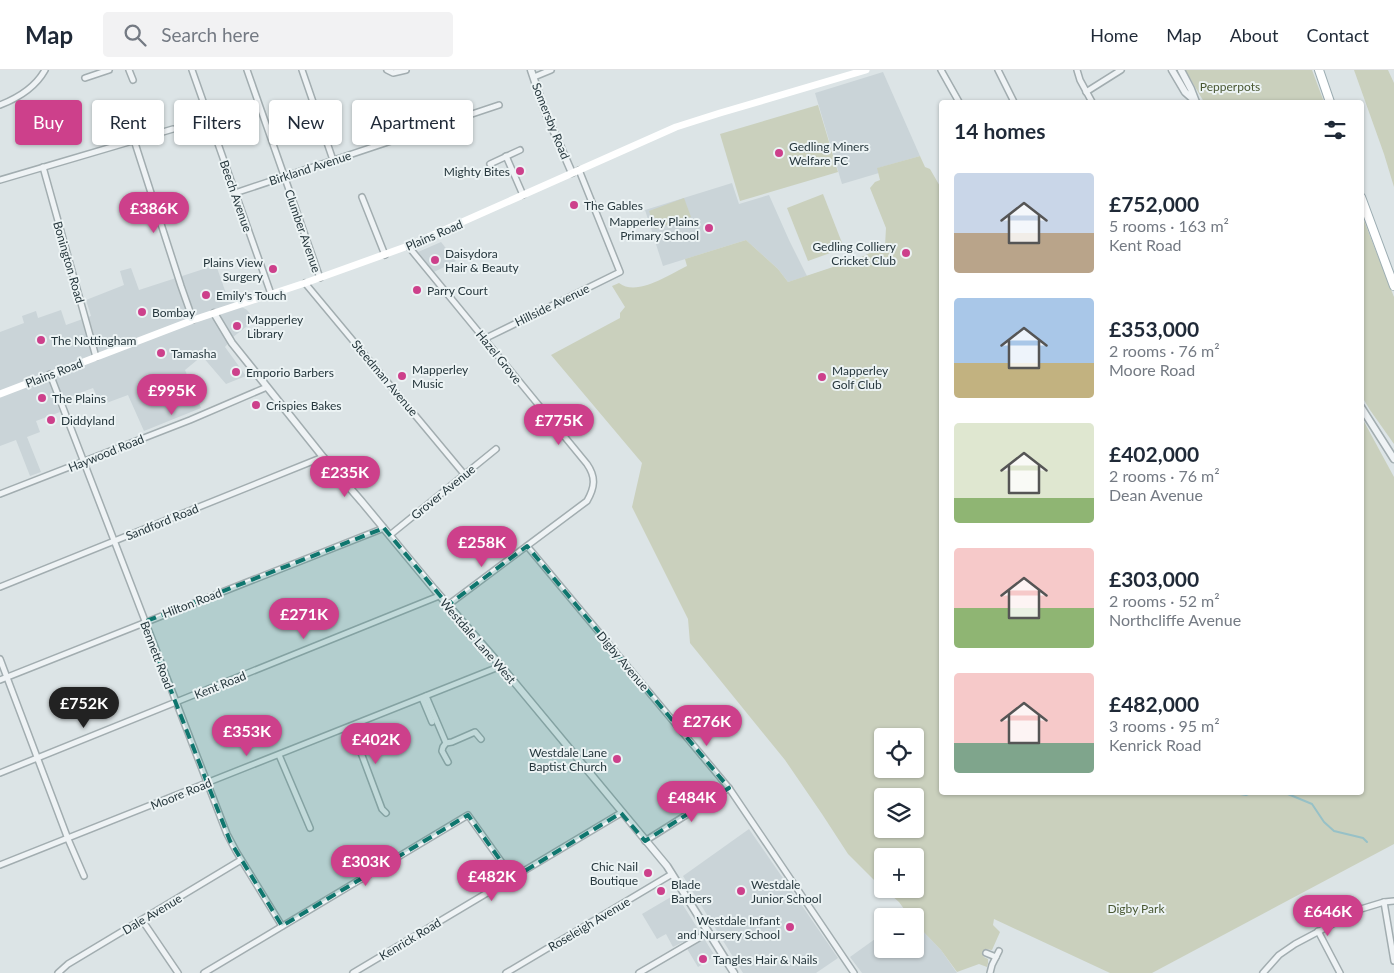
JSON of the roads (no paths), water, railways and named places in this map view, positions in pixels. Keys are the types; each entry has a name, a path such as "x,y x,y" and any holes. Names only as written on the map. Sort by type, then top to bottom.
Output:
{"main road":[{"name":"Plains Road","path":"0,394 193,320 386,255 676,127 866,70"},
{"path":"1319,70 1329,100"},
{"path":"1364,205 1394,286"}],"street":[{"path":"0,105 22,95 35,84 44,70"},
{"path":"86,78 109,70"},
{"path":"129,70 132,80"},
{"name":"Beech Avenue","path":"192,70 271,294"},
{"name":"Clumber Avenue","path":"247,70 320,278"},
{"path":"302,70 333,160"},
{"path":"388,71 396,73 406,70"},
{"path":"533,73 551,70"},
{"path":"941,70 958,100"},
{"path":"998,70 1013,100"},
{"path":"1077,70 1091,100"},
{"path":"1086,92 1121,70"},
{"path":"1172,70 1185,92 1194,100"},
{"path":"1181,70 1195,100"},
{"name":"Somersby Road","path":"533,73 544,109 576,171"},
{"name":"Birkland Avenue","path":"235,193 499,105"},
{"path":"164,132 173,129"},
{"path":"0,180 117,145"},
{"path":"136,145 193,320"},
{"path":"490,164 520,150"},
{"path":"506,156 523,195"},
{"name":"Bonington Road","path":"43,167 96,357"},
{"name":"Hillside Avenue","path":"484,339 620,272 576,171"},
{"path":"362,197 386,255"},
{"name":"Hazel Grove","path":"408,246 587,464 594,478 592,493 587,500 448,606"},
{"name":"Steedman Avenue","path":"305,283 464,474"},
{"name":"Westdale Lane West","path":"214,314 227,336 323,458 390,535 439,596 501,666 672,874 734,973"},
{"name":"Bennett Road","path":"50,374 206,783 230,841 282,926"},
{"name":"Haywood Road","path":"0,494 190,420 267,387"},
{"path":"1364,412 1394,459"},
{"name":"Grover Avenue","path":"390,535 496,449"},
{"name":"Sandford Road","path":"0,587 323,458"},
{"name":"Hilton Road","path":"0,680 384,528"},
{"name":"Digby Avenue","path":"527,546 729,788 854,973"},
{"name":"Kent Road","path":"0,773 439,596"},
{"path":"0,659 68,839 84,876"},
{"name":"Moore Road","path":"0,866 501,666"},
{"path":"424,697 432,722"},
{"path":"424,697 446,743"},
{"path":"351,726 382,809 386,814"},
{"path":"448,762 442,751 446,743 475,732 481,739"},
{"path":"279,755 310,828"},
{"path":"645,841 729,788"},
{"name":"Kenrick Road","path":"353,973 621,813"},
{"path":"204,973 468,815 513,878"},
{"name":"Dale Avenue","path":"62,971 241,860"},
{"name":"Roseleigh Avenue","path":"506,973 672,874"},
{"path":"1384,902 1394,961"},
{"path":"1262,973 1289,947 1318,931 1361,909 1384,902 1394,902"},
{"path":"142,920 178,973"},
{"path":"1318,931 1340,973"},
{"path":"639,973 708,932"},
{"path":"990,973 999,951"},
{"path":"986,953 996,958"}],"waterway":[{"path":"1290,795 1312,804 1324,822 1334,831 1363,838 1367,842"}],"place":[{"name":"Gedling Miners Welfare FC","path":"779,153"},
{"name":"Mighty Bites","path":"520,171"},
{"name":"The Gables","path":"574,205"},
{"name":"Mapperley Plains Primary School","path":"709,228"},
{"name":"Gedling Colliery Cricket Club","path":"906,253"},
{"name":"Daisydora Hair & Beauty","path":"435,260"},
{"name":"Plains View Surgery","path":"273,269"},
{"name":"Parry Court","path":"417,290"},
{"name":"Emily's Touch","path":"206,295"},
{"name":"Bombay","path":"142,312"},
{"name":"Mapperley Library","path":"237,326"},
{"name":"The Nottingham","path":"41,340"},
{"name":"Tamasha","path":"161,353"},
{"name":"Emporio Barbers","path":"236,372"},
{"name":"Mapperley Music","path":"402,376"},
{"name":"Mapperley Golf Club","path":"822,377"},
{"name":"The Plains","path":"42,398"},
{"name":"Crispies Bakes","path":"256,405"},
{"name":"Diddyland","path":"51,420"},
{"name":"Westdale Lane Baptist Church","path":"617,759"},
{"name":"Chic Nail Boutique","path":"648,873"},
{"name":"Blade Barbers","path":"661,891"},
{"name":"Westdale Junior School","path":"741,891"},
{"name":"Westdale Infant and Nursery School","path":"790,927"},
{"name":"Tangles Hair & Nails","path":"703,959"}],"park label":[{"name":"Pepperpots","path":"1230,86"},
{"name":"Digby Park","path":"1136,908"}]}
